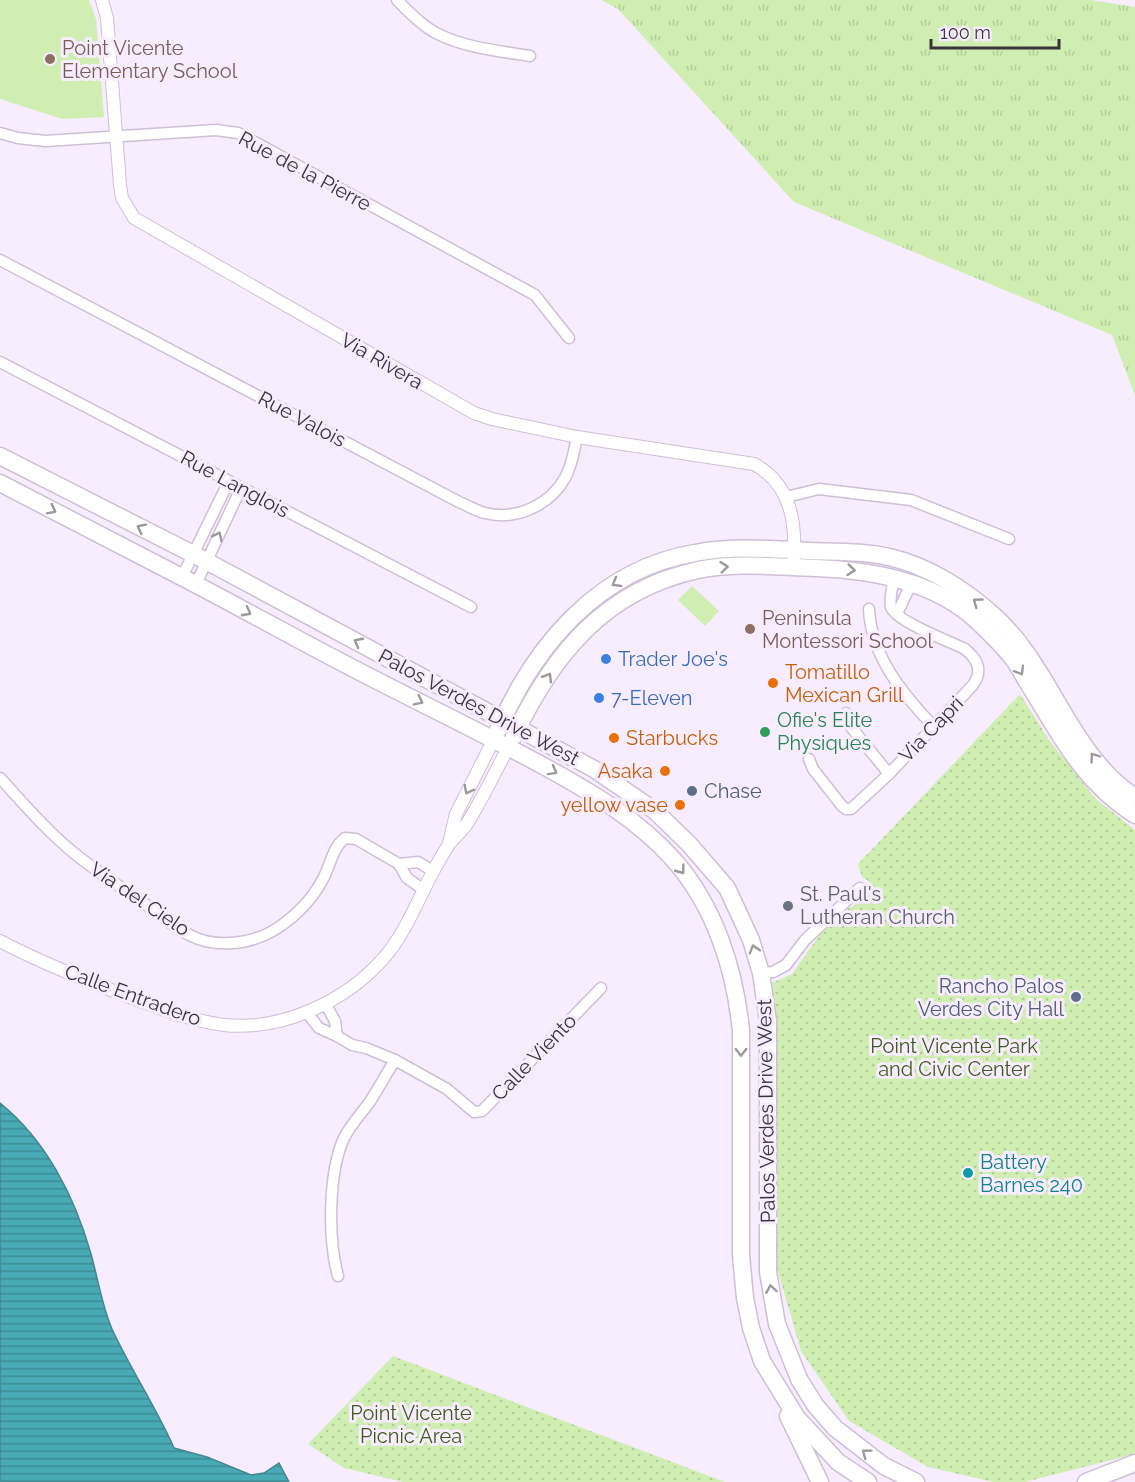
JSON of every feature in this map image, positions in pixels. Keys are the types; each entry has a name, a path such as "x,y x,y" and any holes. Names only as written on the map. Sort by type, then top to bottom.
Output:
{"main road":[{"name":"Palos Verdes Drive West","path":"0,456 199,558 594,769 630,792 689,844 727,888 751,940 761,973 768,1020 768,1272 777,1324 799,1379 815,1405 835,1428 884,1466 916,1482"},
{"name":"Palos Verdes Drive West","path":"0,483 366,675 502,742 597,796 641,828 673,860 689,880 713,922 725,949 735,986 741,1031 741,1255 745,1298 762,1361 797,1418 838,1462 868,1482"},
{"path":"502,742 502,719 539,655 578,610 602,591 631,574 659,562 704,551 795,550 865,553 894,558 922,569 946,581 992,613 1031,658 1097,762 1111,778 1135,797"},
{"path":"647,587 648,580 654,573 694,560 704,551"},
{"path":"502,742 518,728 550,674 580,633 615,604 647,587 665,579 700,570 739,566 847,569 926,589 974,618 1014,660 1086,774 1103,792 1135,816"},
{"path":"900,584 929,575 946,581"},
{"path":"762,1361 820,1478"},
{"path":"1086,1482 1135,1463"}],"street":[{"name":"Via Rivera","path":"102,0 107,18 122,198 134,218 474,413 577,437 754,464 772,477 786,497 793,519 795,550 793,567"},
{"path":"397,0 414,17 438,33 478,48 530,56"},
{"name":"Rue de la Pierre","path":"0,133 45,141 216,130 238,133 535,295 569,338"},
{"name":"Rue Valois","path":"0,260 459,502 484,513 507,516 523,512 547,500 566,477 577,437"},
{"name":"Rue Langlois","path":"0,362 471,607"},
{"path":"189,581 229,481"},
{"path":"199,558 241,488"},
{"path":"786,497 819,489 911,500 1010,539"},
{"path":"897,614 892,610 891,604 900,584"},
{"path":"897,614 900,584"},
{"path":"869,609 870,622 890,673 907,698 933,726"},
{"name":"Via Capri","path":"809,759 813,769 846,809 851,809 889,774 974,685 980,669 973,655 897,614"},
{"path":"846,713 851,727 889,774"},
{"name":"Calle Entradero","path":"0,941 24,954 100,986 162,1009 203,1021 225,1025 253,1025 307,1013 359,981 381,960 398,939 449,844 466,825 502,742"},
{"name":"Via del Cielo","path":"0,778 44,826 74,853 176,926 205,941 219,943 248,940 264,936 285,923 303,909 324,877 338,844 345,838 356,839 399,864 407,878 424,890"},
{"name":"Via del Cielo","path":"399,864 418,862 433,871"},
{"path":"761,973 773,972 786,965 805,940 860,888"},
{"name":"Calle Viento","path":"307,1013 319,1028 352,1045 395,1060 447,1089 474,1112 482,1111 601,988"},
{"path":"325,1003 335,1021 337,1036"},
{"path":"338,1276 334,1262 332,1184 339,1152 344,1138 395,1060"}],"green space":[{"name":"Point Vicente Elementary School","path":"0,0 89,0 96,19 104,117 62,119 0,99"},
{"path":"601,0 1091,0 1135,7 1135,395 1112,335 794,202 618,9"},
{"path":"692,586 719,611 705,626 678,600"},
{"name":"Point Vicente Park and Civic Center","path":"1020,694 1049,740 1096,799 1135,830 1135,1454 1025,1482 993,1482 928,1467 849,1421 801,1351 774,1258 769,987 772,983 792,974 819,936 842,912 869,897 870,885 862,877 858,864"},
{"name":"Point Vicente Picnic Area","path":"393,1356 725,1482 403,1482 344,1468 308,1444"}],"water":[{"path":"0,1103 31,1134 57,1171 84,1233 112,1329 174,1448 207,1457 251,1475 264,1473 279,1463 289,1482 0,1482"}],"place":[{"name":"Point Vicente Elementary School","path":"50,59"},
{"name":"Peninsula Montessori School","path":"750,629"},
{"name":"Trader Joe's","path":"606,659"},
{"name":"Tomatillo Mexican Grill","path":"773,683"},
{"name":"7-Eleven","path":"599,698"},
{"name":"Ofie's Elite Physiques","path":"765,732"},
{"name":"Starbucks","path":"614,738"},
{"name":"Asaka","path":"665,771"},
{"name":"Chase","path":"692,791"},
{"name":"yellow vase","path":"680,805"},
{"name":"St. Paul's Lutheran Church","path":"788,906"},
{"name":"Rancho Palos Verdes City Hall","path":"1076,997"},
{"name":"Battery Barnes 240","path":"968,1173"}]}
